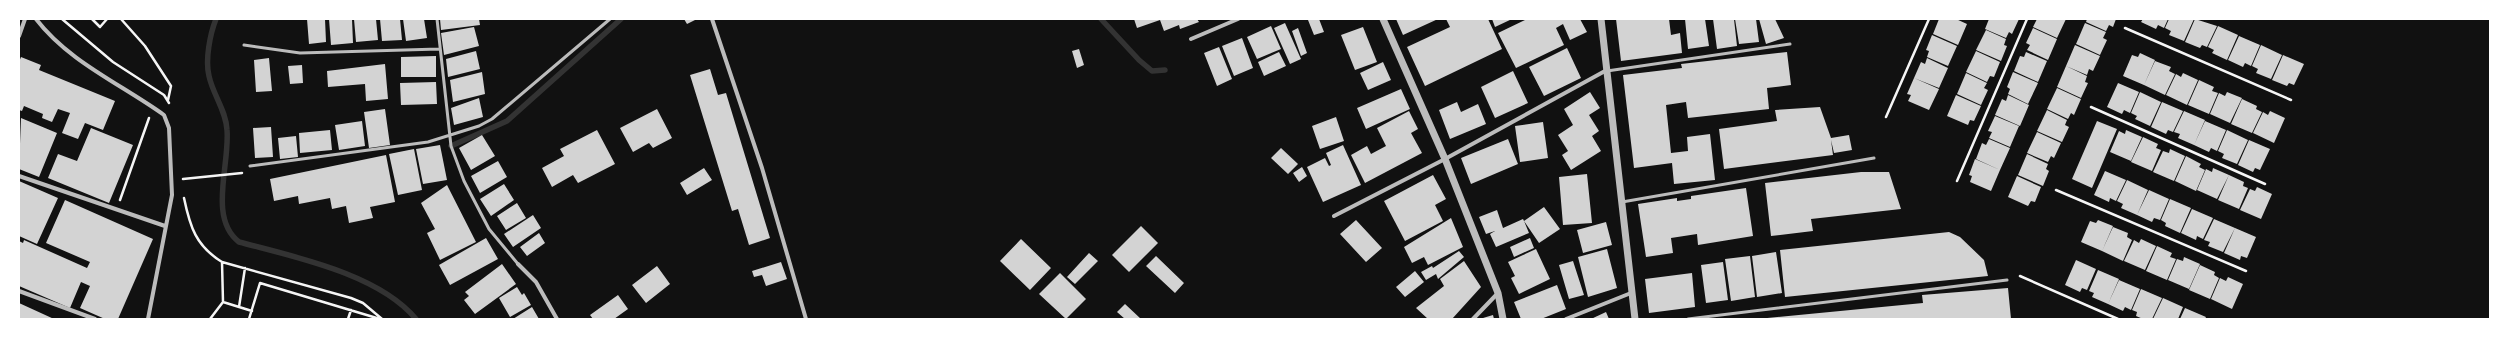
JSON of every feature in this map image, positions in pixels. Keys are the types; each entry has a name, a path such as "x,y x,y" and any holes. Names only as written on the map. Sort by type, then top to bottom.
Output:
{"street":[{"path":"19,36 25,19"},
{"path":"36,19 46,31 80,60 164,115 170,128 173,175 172,195 148,319"},
{"path":"712,19 762,168 806,319"},
{"path":"1191,39 1238,19"},
{"path":"1383,19 1445,159 1498,293 1503,319"},
{"path":"1601,19 1605,71 1635,319"},
{"path":"1334,216 1445,159 1605,71"},
{"path":"19,176 165,226"},
{"path":"518,264 536,282 557,319"},
{"path":"19,291 95,319"},
{"path":"1473,319 1498,293"},
{"path":"1566,319 1631,293"}],"lane":[{"path":"437,19 439,49 451,146 467,188 489,229 518,264"},
{"path":"250,166 408,146 450,136 479,126 492,119 610,19"},
{"path":"1605,71 1790,44"},
{"path":"244,45 300,53 439,49"},
{"path":"1620,202 1874,158"},
{"path":"1688,319 2007,280"}],"path":[{"path":"62,19 113,62 164,95 170,108"},
{"path":"92,19 100,27 107,19"},
{"path":"121,19 145,46 171,86 168,101"},
{"path":"1886,117 1928,19"},
{"path":"1957,181 2027,19"},
{"path":"2125,28 2291,100"},
{"path":"117,210 153,107"},
{"path":"2091,107 2265,184"},
{"path":"181,172 182,187"},
{"path":"192,179 242,173"},
{"path":"2056,190 2246,271"},
{"path":"183,194 189,222 206,252 222,262 363,303 381,319"},
{"path":"210,319 223,302 222,262"},
{"path":"239,306 245,268"},
{"path":"2020,276 2118,319"},
{"path":"249,319 260,283 381,319"},
{"path":"223,302 252,311"},
{"path":"348,319 351,310"}],"building":[{"path":"307,19 325,19 326,42 309,44"},
{"path":"329,19 352,19 353,43 331,45"},
{"path":"354,19 376,19 378,40 356,42"},
{"path":"380,19 400,19 402,40 382,41"},
{"path":"403,19 424,19 427,38 406,41"},
{"path":"440,19 479,19 480,25 441,30"},
{"path":"684,19 695,19 695,20 687,24"},
{"path":"1134,19 1197,19 1199,22 1180,29 1179,25 1164,31 1160,20 1137,28"},
{"path":"1319,19 1324,32 1314,35 1308,20"},
{"path":"1396,19 1438,19 1403,35"},
{"path":"1446,19 1488,19 1502,49 1425,86 1407,47 1450,27"},
{"path":"1492,19 1512,19 1495,27"},
{"path":"1527,19 1580,19 1587,32 1570,40 1563,24 1556,28 1564,45 1516,68 1498,33"},
{"path":"1616,19 1669,19 1671,35 1680,33 1682,53 1621,61"},
{"path":"1685,19 1705,19 1709,46 1688,49"},
{"path":"1713,19 1734,19 1737,46 1717,49"},
{"path":"1735,19 1756,19 1759,42 1739,44"},
{"path":"1759,19 1775,19 1784,38 1766,44"},
{"path":"1939,19 1956,19 1967,24 1958,45 1933,34"},
{"path":"1989,19 2019,19 2012,34 2009,32 2006,38 1985,29"},
{"path":"2037,19 2066,19 2057,38 2033,27"},
{"path":"2087,19 2116,19 2113,27 2109,25 2106,31 2086,22"},
{"path":"2143,19 2168,19 2164,28 2158,25 2156,29 2141,22"},
{"path":"2169,19 2194,19 2184,41 2169,35 2171,31 2165,28"},
{"path":"2195,19 2217,26 2207,47 2202,45 2200,48 2185,42"},
{"path":"1285,23 1301,59 1290,64 1274,28"},
{"path":"2085,23 2106,32 2103,38 2107,40 2100,55 2076,44"},
{"path":"1271,26 1281,49 1257,59 1247,37"},
{"path":"2218,26 2238,35 2227,60 2212,53 2214,50 2208,47"},
{"path":"474,27 479,46 444,55 441,33"},
{"path":"1363,27 1377,62 1355,70 1341,35"},
{"path":"1298,28 1307,53 1301,56 1292,31"},
{"path":"2033,28 2057,39 2048,60 2027,50 2030,45 2026,43"},
{"path":"1986,30 2006,39 2004,45 2007,46 2001,61 1976,50"},
{"path":"1932,35 1957,46 1948,66 1927,57 1929,51 1926,50"},
{"path":"2239,36 2260,45 2251,66 2245,63 2243,67 2228,60"},
{"path":"1242,38 1253,68 1234,76 1222,46"},
{"path":"2075,45 2100,56 2093,71 2089,69 2087,75 2066,66"},
{"path":"2261,45 2282,55 2271,79 2256,73 2258,69 2252,66"},
{"path":"1219,47 1232,79 1217,86 1204,53"},
{"path":"1567,48 1581,78 1544,96 1529,67"},
{"path":"1079,49 1084,65 1077,68 1072,51"},
{"path":"476,51 480,69 448,77 446,59"},
{"path":"1976,51 2000,62 1994,77 1990,76 1987,82 1966,72"},
{"path":"1279,52 1286,66 1264,76 1258,62"},
{"path":"1787,52 1791,85 1767,88 1769,109 1688,118 1686,102 1666,105 1671,153 1688,151 1687,137 1710,134 1715,180 1674,184 1672,163 1634,168 1623,75 1682,68 1681,64"},
{"path":"2026,52 2047,61 2038,82 2014,71 2020,56 2024,57"},
{"path":"2140,53 2155,60 2144,85 2123,76 2132,55 2138,57"},
{"path":"2283,55 2304,64 2294,85 2289,83 2287,86 2272,80"},
{"path":"436,56 436,77 401,77 401,57"},
{"path":"21,57 41,65 39,70 115,101 103,130 85,123 78,139 62,133 70,113 58,109 52,122 42,118 43,114 24,106 22,111 19,110 19,62"},
{"path":"269,58 272,91 256,92 254,60"},
{"path":"1927,58 1948,68 1939,88 1914,78 1921,62 1925,64"},
{"path":"2155,61 2171,67 2169,71 2175,74 2165,95 2144,85"},
{"path":"1383,62 1391,80 1368,90 1360,73"},
{"path":"385,64 388,99 366,101 365,84 328,87 327,71"},
{"path":"302,65 303,83 290,84 288,66"},
{"path":"2066,66 2087,76 2085,82 2088,83 2081,98 2057,87"},
{"path":"710,69 718,95 726,93 770,238 749,245 738,209 732,211 690,75"},
{"path":"1513,71 1528,103 1495,118 1481,87"},
{"path":"482,72 485,94 453,102 450,80"},
{"path":"2013,72 2038,83 2028,104 2008,94 2010,89 2007,87"},
{"path":"1966,73 1987,83 1984,88 1988,90 1981,105 1957,94"},
{"path":"2183,73 2198,80 2187,105 2166,95 2176,74 2181,77"},
{"path":"1914,78 1939,89 1929,110 1908,101 1911,95 1907,94"},
{"path":"2199,80 2214,87 2212,91 2218,93 2209,114 2188,105"},
{"path":"436,82 437,104 401,105 400,83"},
{"path":"2118,83 2139,92 2130,113 2124,110 2122,114 2107,107"},
{"path":"2057,88 2081,99 2074,115 2071,113 2068,119 2047,109"},
{"path":"1401,89 1410,109 1366,129 1357,108"},
{"path":"1590,92 1600,108 1589,115 1599,131 1592,136 1601,151 1571,170 1562,155 1568,151 1558,135 1573,125 1564,109"},
{"path":"2140,92 2161,102 2150,126 2135,119 2137,116 2131,113"},
{"path":"2227,92 2242,98 2230,123 2210,114 2219,93 2225,96"},
{"path":"1956,95 1981,106 1974,121 1970,120 1968,125 1947,116"},
{"path":"2008,95 2029,105 2020,126 1995,115 2002,99 2006,101"},
{"path":"479,98 483,117 454,125 451,108"},
{"path":"2242,99 2257,106 2256,109 2262,112 2252,133 2231,124"},
{"path":"1457,102 1461,112 1478,104 1486,124 1450,139 1439,110"},
{"path":"2162,102 2183,111 2173,132 2168,130 2166,134 2151,127"},
{"path":"1820,107 1831,138 1849,135 1852,150 1834,153 1831,140 1833,155 1724,169 1719,129 1777,121 1775,110"},
{"path":"385,109 390,145 369,148 364,112"},
{"path":"657,109 672,138 653,148 649,143 633,152 620,128"},
{"path":"2047,110 2067,120 2065,125 2069,127 2062,142 2037,131"},
{"path":"1409,111 1418,129 1411,133 1422,153 1365,183 1351,155 1367,146 1371,154 1386,146 1377,128"},
{"path":"2184,111 2205,120 2194,145 2178,138 2180,134 2174,132"},
{"path":"2270,111 2285,118 2274,143 2253,133 2263,112 2268,115"},
{"path":"1995,116 2019,126 2010,147 1989,138 1992,132 1988,131"},
{"path":"1336,117 1344,141 1320,149 1312,126"},
{"path":"21,118 57,133 39,177 19,169"},
{"path":"362,121 365,146 339,150 335,125"},
{"path":"2097,121 2117,129 2092,188 2072,179"},
{"path":"2205,121 2226,130 2217,151 2211,148 2209,152 2194,145"},
{"path":"1543,122 1548,158 1520,162 1515,126"},
{"path":"271,127 273,157 255,158 253,128"},
{"path":"91,128 133,145 109,203 48,178 58,154 77,161"},
{"path":"330,130 332,150 300,153 299,133"},
{"path":"597,130 615,164 578,183 573,175 552,187 542,168 564,156 560,149"},
{"path":"2126,130 2142,137 2131,161 2110,152 2119,131 2125,134"},
{"path":"2227,130 2248,140 2237,164 2222,158 2224,154 2218,151"},
{"path":"2037,132 2061,143 2054,158 2051,156 2048,162 2027,153"},
{"path":"482,135 495,156 471,170 459,148"},
{"path":"296,136 298,157 280,159 278,138"},
{"path":"2143,137 2158,144 2156,148 2161,150 2152,171 2131,162"},
{"path":"1508,139 1518,164 1471,184 1461,158"},
{"path":"1989,139 2010,148 2000,170 1976,159 1982,143 1986,145"},
{"path":"2249,140 2270,149 2260,170 2255,168 2253,172 2238,165"},
{"path":"440,145 447,180 423,184 416,149"},
{"path":"1343,145 1361,185 1323,202 1307,167 1325,158 1329,166 1331,165 1326,153"},
{"path":"1281,148 1298,164 1288,174 1271,158"},
{"path":"414,149 422,190 398,195 389,154"},
{"path":"2170,149 2185,156 2174,181 2153,172 2163,151 2169,153"},
{"path":"2027,154 2048,164 2046,169 2049,171 2043,186 2018,175"},
{"path":"386,155 395,202 370,207 373,218 349,223 346,206 332,209 330,198 299,204 298,196 274,201 270,179"},
{"path":"2186,156 2201,164 2199,167 2205,170 2196,191 2175,181"},
{"path":"1975,159 2000,170 1991,191 1970,182 1972,176 1969,175"},
{"path":"498,161 507,177 480,193 471,176"},
{"path":"1302,167 1307,176 1299,182 1293,173"},
{"path":"704,168 712,180 687,195 680,183"},
{"path":"2213,168 2229,175 2217,199 2197,190 2206,169 2212,172"},
{"path":"2105,171 2126,180 2116,201 2110,198 2109,202 2094,195"},
{"path":"1861,172 1889,172 1901,209 1811,219 1813,231 1771,236 1765,183"},
{"path":"1587,174 1592,223 1563,225 1559,177"},
{"path":"1433,175 1446,199 1435,205 1443,221 1405,241 1384,201"},
{"path":"2229,175 2244,182 2243,186 2248,188 2239,209 2218,200"},
{"path":"2017,176 2041,187 2035,202 2031,201 2028,206 2008,197"},
{"path":"2127,180 2148,190 2137,215 2121,208 2123,204 2117,201"},
{"path":"19,181 58,198 37,244 19,236"},
{"path":"504,184 514,200 491,216 480,199"},
{"path":"447,185 476,242 440,260 427,233 435,229 421,203"},
{"path":"2257,187 2272,194 2261,219 2240,210 2250,189 2255,191"},
{"path":"1746,188 1753,236 1698,245 1697,234 1671,238 1673,253 1646,257 1638,204 1677,198 1677,201 1691,199 1691,196"},
{"path":"2149,190 2169,199 2160,220 2154,218 2152,222 2137,215"},
{"path":"2170,199 2191,208 2180,233 2165,226 2166,223 2161,220"},
{"path":"65,200 153,239 118,319 105,319 80,308 90,286 81,282 70,308 19,286 19,241 23,243 24,240 87,268 90,262 46,243"},
{"path":"517,203 526,218 506,230 497,216"},
{"path":"1544,207 1560,229 1539,243 1524,221"},
{"path":"2192,209 2213,218 2203,239 2197,236 2196,240 2181,233"},
{"path":"1497,210 1503,228 1523,219 1529,233 1496,247 1490,234 1495,231 1486,234 1479,217"},
{"path":"533,215 541,228 513,247 504,234"},
{"path":"1451,218 1463,247 1428,265 1424,257 1412,263 1404,247"},
{"path":"2214,219 2235,228 2223,252 2208,246 2210,242 2204,240"},
{"path":"1356,220 1382,248 1366,262 1340,234"},
{"path":"2098,220 2113,226 2102,251 2081,242 2090,221 2096,223"},
{"path":"1606,222 1612,245 1583,253 1577,230"},
{"path":"1141,226 1158,243 1129,272 1112,255"},
{"path":"2113,227 2128,233 2127,237 2132,240 2123,261 2102,251"},
{"path":"2235,228 2256,237 2247,258 2241,256 2240,260 2224,253"},
{"path":"1949,232 1960,237 1984,260 1988,276 1785,297 1780,250"},
{"path":"539,233 545,243 527,256 520,247"},
{"path":"486,238 498,259 450,285 439,265"},
{"path":"1530,238 1534,248 1514,257 1510,247"},
{"path":"1021,239 1051,268 1030,290 1000,261"},
{"path":"2141,239 2156,246 2145,270 2124,261 2134,240 2139,243"},
{"path":"2157,246 2172,253 2170,257 2176,259 2167,280 2146,271"},
{"path":"1536,249 1550,279 1519,294 1511,278 1515,276 1508,262"},
{"path":"1607,249 1617,288 1588,297 1578,257"},
{"path":"1459,251 1464,257 1438,279 1436,274 1426,280 1421,272 1432,266 1433,268"},
{"path":"1776,252 1782,293 1757,297 1752,256"},
{"path":"1089,253 1098,261 1075,284 1067,277"},
{"path":"1156,256 1184,283 1175,293 1146,266"},
{"path":"1750,256 1755,297 1731,301 1725,259"},
{"path":"2184,257 2200,264 2189,289 2168,280 2177,259 2183,261"},
{"path":"2076,260 2096,269 2087,290 2082,288 2080,292 2065,285"},
{"path":"1464,261 1481,287 1452,319 1428,319 1416,308 1444,286 1440,279"},
{"path":"1573,261 1584,295 1569,299 1559,265"},
{"path":"781,262 787,279 766,286 762,275 754,277 752,271"},
{"path":"1723,262 1728,300 1706,303 1701,265"},
{"path":"502,264 516,284 475,314 464,300 469,296 465,292"},
{"path":"2200,265 2215,272 2214,275 2219,278 2210,299 2189,290"},
{"path":"657,266 670,284 646,303 632,285"},
{"path":"2098,270 2119,279 2108,304 2092,297 2094,293 2089,291"},
{"path":"1415,271 1424,282 1405,297 1396,287"},
{"path":"1060,273 1086,299 1066,319 1039,294"},
{"path":"1692,273 1695,307 1649,313 1645,279"},
{"path":"2228,277 2243,284 2232,309 2211,299 2220,278 2226,281"},
{"path":"2119,280 2140,289 2131,310 2125,307 2123,311 2108,304"},
{"path":"1557,285 1566,309 1541,319 1521,319 1514,302"},
{"path":"517,287 522,295 524,293 531,305 510,317 499,298"},
{"path":"2008,288 2011,319 1757,319 1923,303 1922,295"},
{"path":"2141,289 2162,298 2152,319 2143,319 2136,316 2137,312 2132,310"},
{"path":"618,295 628,309 614,319 593,319 590,315"},
{"path":"2163,298 2183,307 2178,319 2153,319"},
{"path":"19,303 54,319 19,319"},
{"path":"1125,304 1141,319 1125,319 1117,312"},
{"path":"532,307 539,319 513,319"},
{"path":"2185,308 2206,317 2205,319 2180,319"},
{"path":"1606,312 1609,319 1591,319"},
{"path":"1493,315 1494,319 1482,319 1483,318"}],"waterway":[{"path":"216,19 209,47 208,70 213,90 222,109 227,130 222,205 224,219 230,232 239,242 310,261 359,279 381,290 400,303 416,319"},
{"path":"451,146 507,121 621,19"},
{"path":"1101,19 1139,60 1152,71 1165,70"}]}
